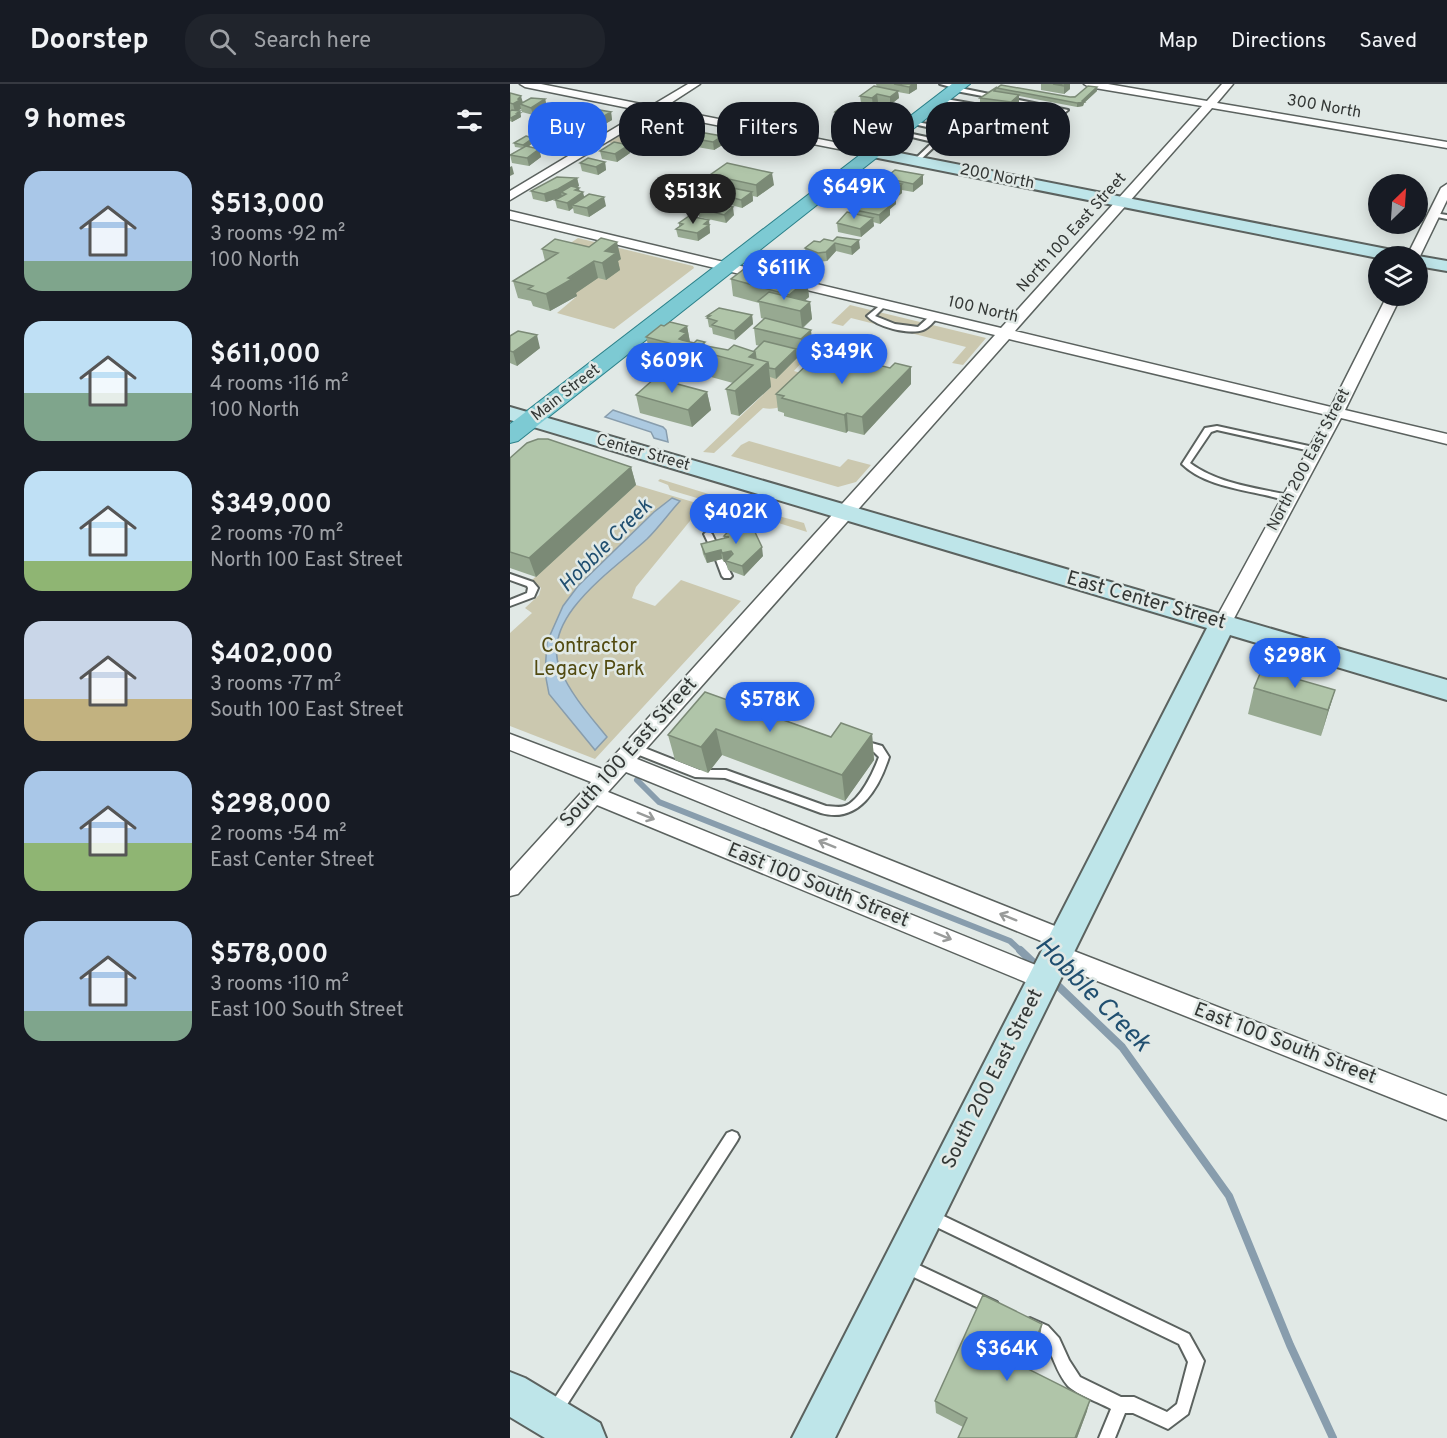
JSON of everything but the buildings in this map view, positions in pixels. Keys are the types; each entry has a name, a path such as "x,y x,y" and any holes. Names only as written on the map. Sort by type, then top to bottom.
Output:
{"main road":[{"name":"Main Street","path":"914,121 941,98"},
{"name":"Main Street","path":"510,436 521,417 727,267 870,156"}],"street":[{"name":"200 North","path":"525,84 619,103"},
{"path":"666,102 696,84"},
{"name":"300 North","path":"1089,84 1447,145"},
{"name":"North 100 East Street","path":"845,513 1228,84"},
{"name":"200 North","path":"705,120 831,145"},
{"path":"510,196 619,130"},
{"name":"200 North","path":"890,156 1368,250"},
{"path":"1420,246 1440,216 1447,188"},
{"name":"100 North","path":"510,215 1447,439"},
{"path":"1428,263 1447,266"},
{"name":"North 200 East Street","path":"1222,624 1336,413 1389,306"},
{"name":"Center Street","path":"521,417 845,513"},
{"name":"East Center Street","path":"845,513 1447,690"},
{"name":"South 100 East Street","path":"510,886 627,754 680,703 845,513"},
{"name":"South 200 East Street","path":"813,1438 1222,624"},
{"name":"East 100 South Street","path":"510,742 598,786 987,954 1054,958"},
{"name":"East 100 South Street","path":"627,754 1054,958 1447,1108"},
{"path":"510,1393 568,1428"}],"lane":[{"path":"941,98 1015,102"},
{"path":"941,98 961,102"},
{"path":"916,161 926,152"},
{"path":"1290,498 1209,477 1193,471 1186,464 1208,430 1217,428 1316,450"},
{"path":"708,534 727,576"},
{"path":"510,577 530,584 533,588 531,595 510,603"},
{"path":"627,754 699,774 726,774 825,810 842,811 854,806 882,768 884,757 878,749 848,739"},
{"path":"568,1428 732,1137"},
{"path":"901,1263 1043,1332 1054,1343 1075,1382 1120,1405 1134,1405 1168,1421 1182,1409 1196,1361 1184,1339 926,1214"},
{"path":"1107,1438 1120,1405"}],"green space":[{"path":"619,135 619,145 607,142"},
{"path":"578,238 694,268 614,329 557,313 576,297 573,295 620,259 557,252"},
{"path":"850,305 986,338 963,365 952,363 966,347 851,318 843,326 831,323"},
{"path":"766,348 803,357 800,359 803,361 794,371 815,377 786,404 771,409 763,408 714,453 703,452 771,387 747,365"},
{"path":"749,441 840,467 848,459 871,465 856,482 838,487 731,456 741,445"},
{"path":"660,479 728,500 724,506 670,490 668,485 658,481"},
{"name":"Contractor Legacy Park","path":"636,485 703,505 636,587 632,598 655,606 681,580 741,601 595,759 510,726 510,633 532,613 525,608 539,595 541,588 532,580"},
{"path":"749,508 804,523 807,532 747,513 745,511"}],"water":[{"path":"613,410 663,427 666,430 668,442 654,438 651,432 605,417"},
{"path":"672,498 680,501 647,539 584,595 560,631 556,650 564,679 607,737 595,750 549,694 545,673 547,642 563,606 578,586 654,512"}],"waterway":[{"name":"Hobble Creek","path":"637,780 659,802 1010,941 1022,952"},
{"name":"Hobble Creek","path":"1020,950 1039,968"},
{"name":"Hobble Creek","path":"1053,981 1122,1047 1229,1196 1290,1345 1333,1438"}]}
